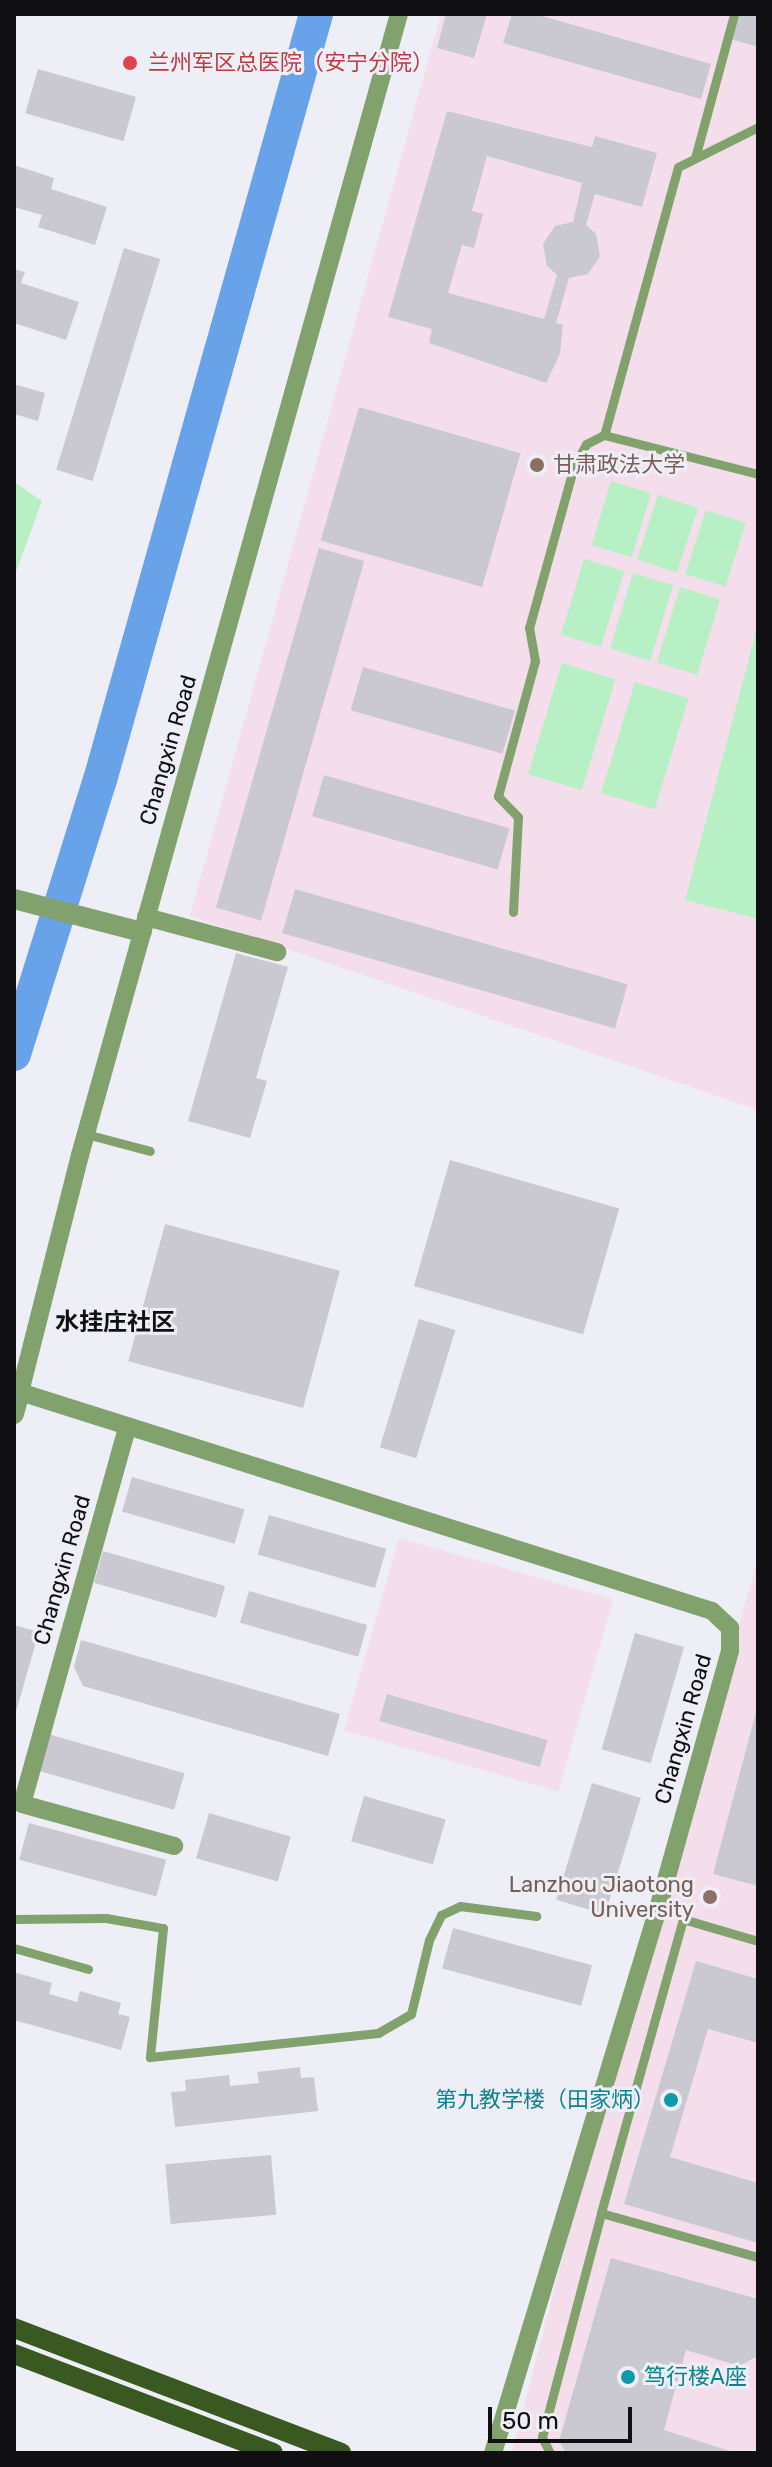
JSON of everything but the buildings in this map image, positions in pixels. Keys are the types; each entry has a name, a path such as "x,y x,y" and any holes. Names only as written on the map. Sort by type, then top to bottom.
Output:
{"main road":[{"path":"14,2328 341,2453"},
{"path":"14,2354 273,2453"}],"street":[{"name":"Changxin Road","path":"399,14 86,1134 20,1392 712,1611 730,1628 730,1651 657,1912 493,2453"},
{"path":"15,900 277,952"},
{"path":"14,1414 20,1392"},
{"name":"Changxin Road","path":"127,1428 22,1804 174,1846"}],"lane":[{"path":"695,158 734,14"},
{"path":"604,435 678,167 758,127"},
{"path":"513,912 518,817 498,796 535,661 529,628 574,466 586,444 604,435 758,474"},
{"path":"86,1134 150,1151"},
{"path":"14,1919 106,1918 163,1928 150,2057 378,2033 411,2014 429,1940 441,1915 460,1906 536,1916"},
{"path":"550,2453 542,2437 683,1919 758,1941"},
{"path":"14,1948 88,1969"},
{"path":"601,2213 758,2257"}],"shaded area":[{"name":"甘肃政法大学","path":"441,14 758,14 758,1110 190,916"},
{"path":"399,1538 613,1599 558,1792 344,1730"},
{"name":"Lanzhou Jiaotong University","path":"758,1558 758,2453 512,2453 568,2237"}],"green space":[{"path":"611,481 651,493 632,557 591,545"},
{"path":"14,482 42,501 14,577"},
{"path":"658,495 698,508 677,573 637,560"},
{"path":"706,510 746,523 725,587 685,574"},
{"path":"584,559 624,571 601,647 561,635"},
{"path":"633,573 673,585 650,661 610,649"},
{"path":"680,587 720,599 697,675 657,663"},
{"path":"758,624 758,919 685,900"},
{"path":"562,663 616,679 582,790 528,774"},
{"path":"635,682 689,698 655,809 601,793"}],"waterway":[{"path":"14,1054 100,780 316,14"}],"place":[{"name":"兰州军区总医院（安宁分院）","path":"130,63"},
{"name":"甘肃政法大学","path":"537,465"},
{"name":"Lanzhou Jiaotong University","path":"710,1897"},
{"name":"第九教学楼（田家炳）","path":"671,2100"},
{"name":"笃行楼A座","path":"628,2377"}],"district":[{"name":"水挂庄社区","path":"115,1323"}]}
